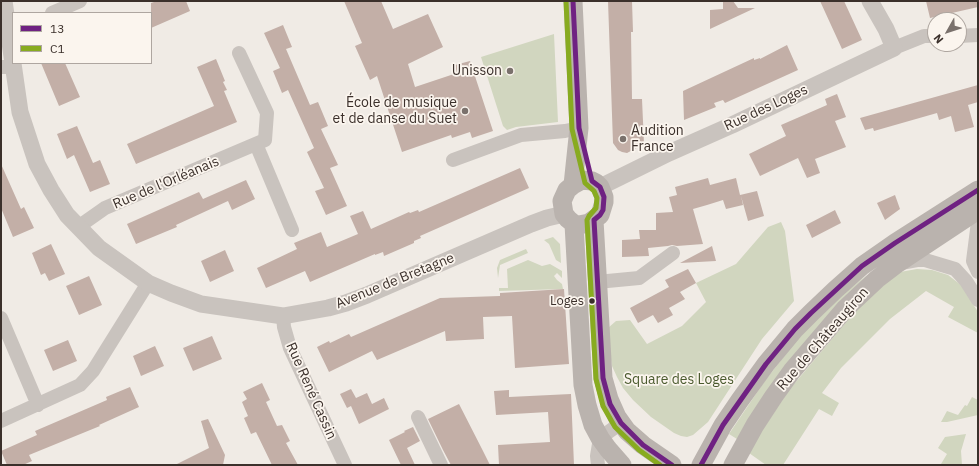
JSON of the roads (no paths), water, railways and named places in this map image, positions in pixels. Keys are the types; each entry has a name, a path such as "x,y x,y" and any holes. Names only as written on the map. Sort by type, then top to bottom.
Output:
{"main road":[{"path":"573,1 579,128 573,185"},
{"path":"569,219 584,225 600,215 604,206 604,197 596,184 579,128"},
{"path":"596,184 582,180 573,185 564,195 562,201 569,219 583,384 590,415 600,438 608,450 622,465"},
{"name":"Rue de Châteaugiron","path":"701,465 723,425 766,364 795,329 811,313 862,266 978,190"},
{"name":"Rue de Châteaugiron","path":"733,465 764,410 792,371 860,293 898,263 978,210"},
{"path":"594,220 603,378 610,404 621,423 643,445 672,465"}],"street":[{"name":"Avenue de Bretagne","path":"4,1 10,25 7,67 37,164 57,201 78,227 99,248 148,283 171,293 202,304 283,316 328,308 346,303 547,218 569,219"},
{"path":"54,12 80,1"},
{"path":"870,1 886,29 894,48"},
{"path":"967,36 978,35"},
{"name":"Rue des Loges","path":"596,184 732,125 894,48 927,36"},
{"path":"239,53 267,112 265,140 256,144 292,230"},
{"path":"453,160 521,135 566,131 579,128"},
{"name":"Rue de l'Orléanais","path":"78,227 105,208 256,144"},
{"path":"978,222 973,261 978,272"},
{"path":"597,282 639,278 673,252"},
{"path":"898,263 925,260 955,269 966,281 978,300"},
{"path":"1,420 38,405 80,385 93,371 148,283"},
{"name":"Rue René Cassin","path":"283,316 284,327 290,348 345,465"},
{"path":"1,318 38,405"},
{"path":"418,417 441,465"},
{"path":"598,465 600,438 621,423"}],"place":[{"name":"Unisson","path":"510,71"},
{"name":"École de musique et de danse du Suet","path":"465,111"},
{"name":"Audition France","path":"623,139"},
{"name":"Loges","path":"592,301"}],"park label":[{"name":"Square des Loges","path":"679,380"}]}
